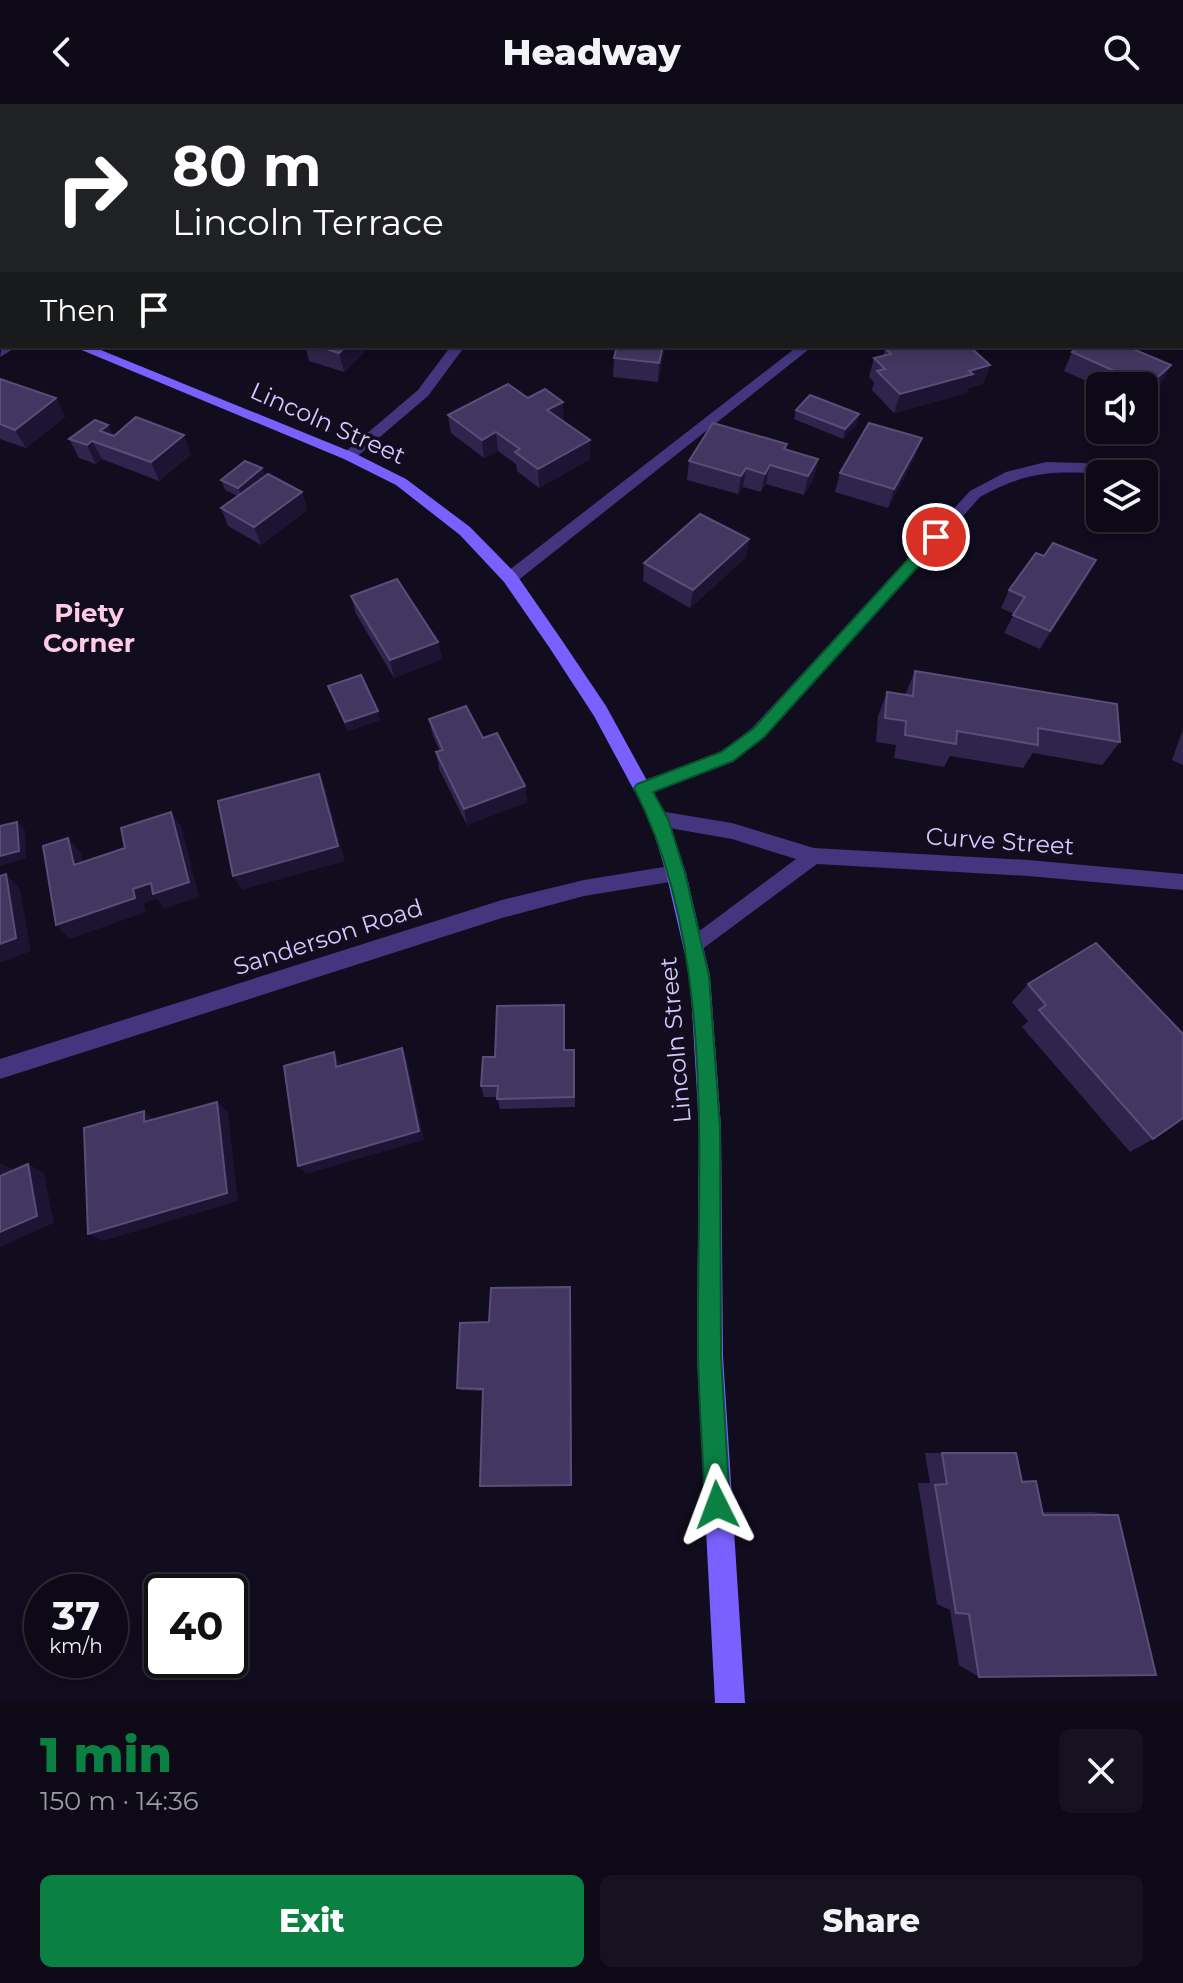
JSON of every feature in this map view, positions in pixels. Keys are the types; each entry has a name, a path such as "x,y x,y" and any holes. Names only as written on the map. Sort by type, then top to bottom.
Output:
{"street":[{"name":"Lincoln Street","path":"84,348 349,456 401,482 465,531 510,578 600,711 659,819 676,873 700,976 710,1127 710,1356 730,1703"},
{"path":"349,456 423,393 457,348"},
{"path":"510,578 803,348"},
{"path":"643,788 727,757 758,733 975,494 1001,476 1035,466 1086,468"},
{"name":"Curve Street","path":"659,819 732,831 814,856 1028,868 1183,882"},
{"path":"693,947 814,856"},
{"name":"Sanderson Road","path":"0,1069 502,909 584,888 676,873"}],"building":[{"path":"323,348 344,348 339,353"},
{"path":"616,348 663,348 659,363 614,358"},
{"path":"885,348 971,348 990,365 969,371 973,374 900,394 877,371 885,369 874,358 891,354"},
{"path":"1077,348 1131,348 1171,365 1158,377 1158,372 1117,372 1072,352"},
{"path":"0,379 56,398 15,430 0,424"},
{"path":"508,384 528,398 545,389 563,402 547,410 590,440 538,469 515,452 520,449 496,432 482,440 448,415"},
{"path":"810,395 859,414 845,429 796,410"},
{"path":"136,417 184,435 151,462 92,441 87,445 69,439 95,420 108,425 100,431 114,436"},
{"path":"713,423 787,444 784,449 818,459 808,476 770,465 765,474 746,468 741,476 689,461"},
{"path":"869,423 922,438 894,489 840,473"},
{"path":"245,461 262,468 238,488 221,480"},
{"path":"268,474 302,492 254,527 221,508"},
{"path":"700,514 749,539 693,590 644,563"},
{"path":"1053,543 1096,560 1050,631 1013,615 1025,597 1009,590 1036,553 1044,556"},
{"path":"397,579 438,642 390,660 351,596"},
{"path":"915,671 1117,704 1120,742 1038,728 1038,745 957,731 956,744 905,735 906,721 885,718 887,692 913,696"},
{"path":"361,675 378,711 345,722 328,686"},
{"path":"466,706 483,738 497,733 525,786 464,809 436,752 443,750 429,719"},
{"path":"319,774 338,846 233,876 218,801"},
{"path":"171,812 189,882 153,894 151,883 133,889 135,898 56,925 43,846 68,838 74,865 125,848 121,828"},
{"path":"17,822 19,851 0,856 0,826"},
{"path":"6,874 16,938 0,944 0,876"},
{"path":"1096,943 1183,1034 1183,1118 1153,1139 1039,1010 1046,1005 1028,984"},
{"path":"564,1005 564,1050 574,1050 574,1097 497,1099 498,1086 481,1086 483,1057 495,1057 497,1006"},
{"path":"402,1048 419,1131 298,1166 284,1066 334,1052 336,1067"},
{"path":"217,1102 227,1193 88,1234 84,1128 144,1111 144,1122"},
{"path":"28,1164 37,1216 0,1232 0,1176"},
{"path":"570,1287 571,1485 480,1486 483,1389 457,1388 460,1323 489,1322 491,1288"},
{"path":"942,1453 1016,1453 1022,1482 1036,1481 1043,1515 1118,1515 1156,1675 979,1677 969,1614 956,1613 935,1485 947,1484"}],"district":[{"name":"Piety Corner","path":"89,628"}],"route":[{"path":"717,1505 710,1356 710,1127 700,976 676,873 659,819 643,788 727,757 758,733 936,537"}]}
